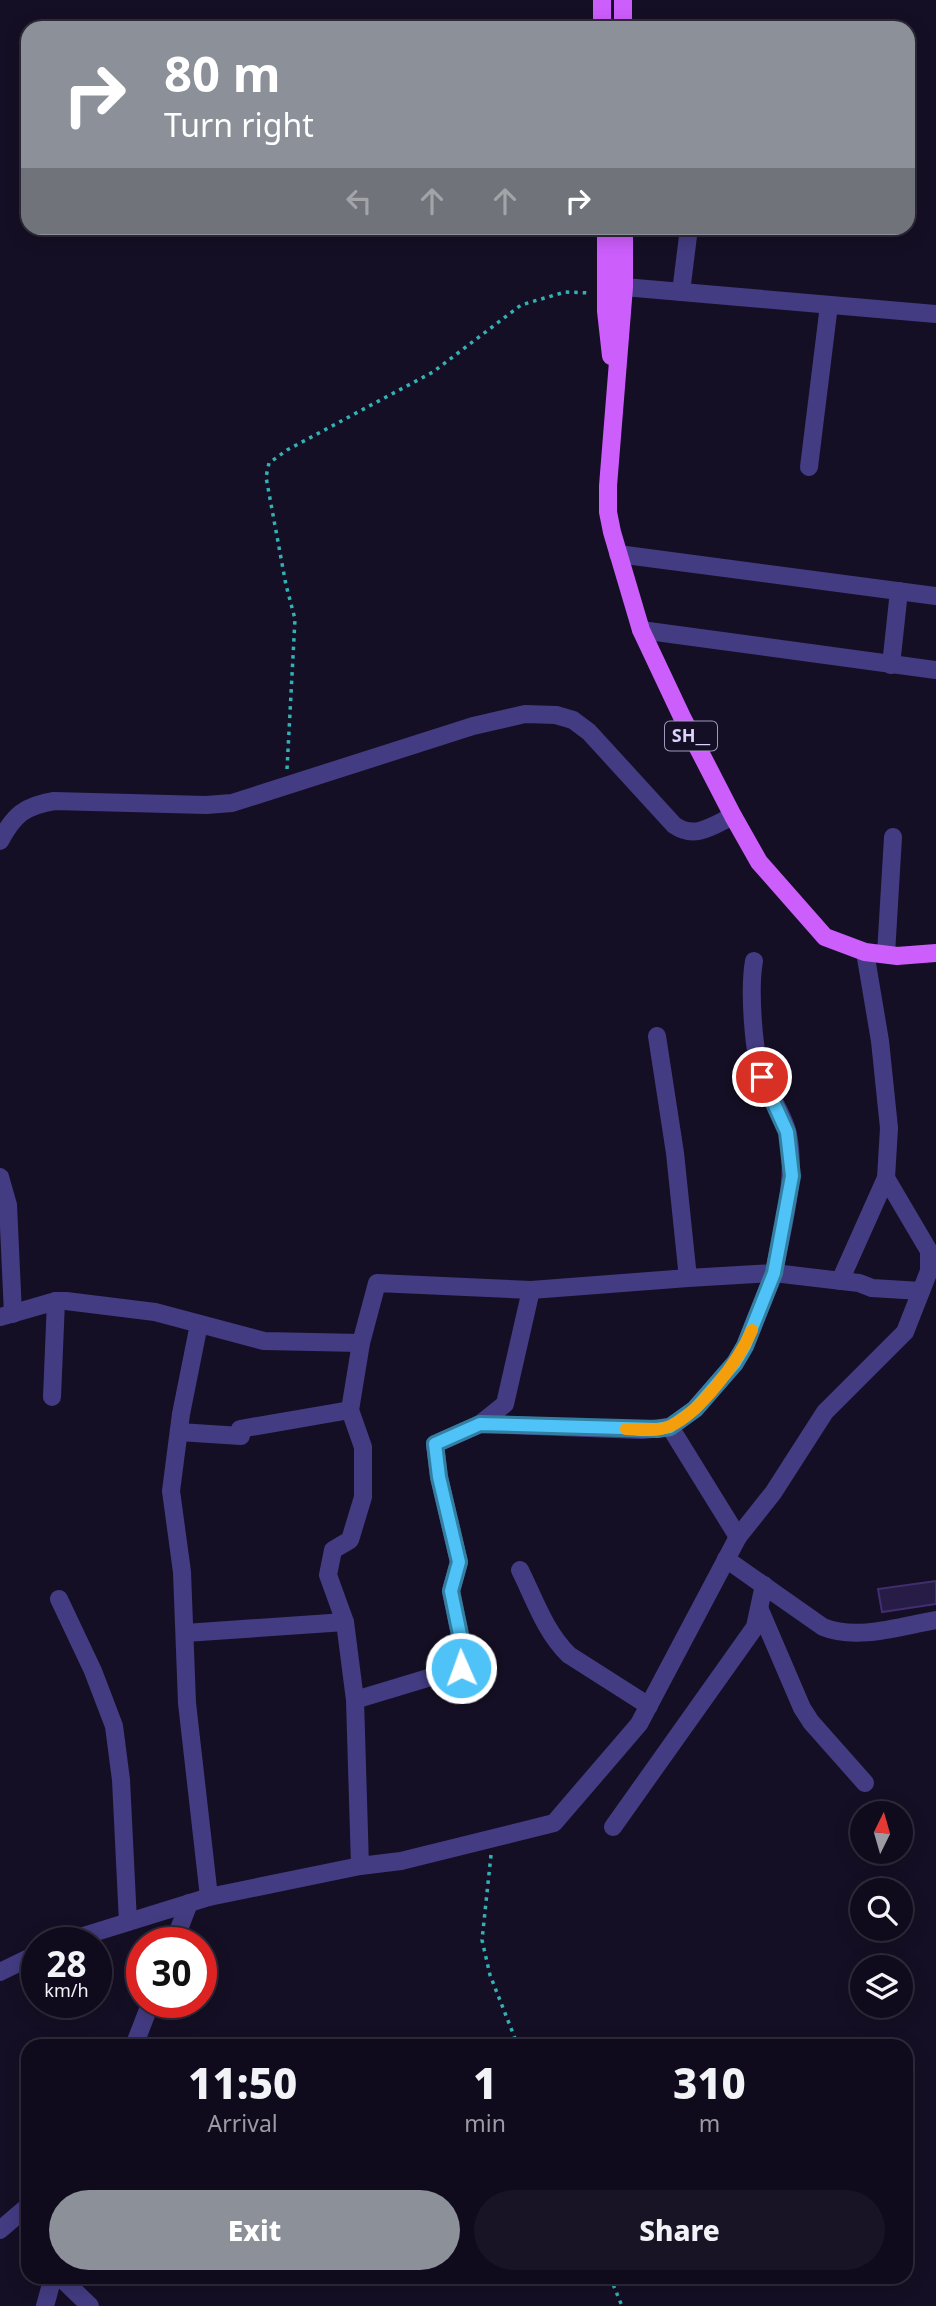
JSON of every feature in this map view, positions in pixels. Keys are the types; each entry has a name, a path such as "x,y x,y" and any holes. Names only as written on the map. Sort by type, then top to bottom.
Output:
{"main road":[{"path":"602,0 602,21"},
{"path":"623,0 623,21"},
{"name":"SH__","path":"606,235 606,293 615,394"},
{"name":"SH__","path":"624,235 624,287 608,512 641,630 682,717 759,862 825,937 865,952 936,953"}],"street":[{"path":"681,292 688,235"},
{"path":"624,287 936,314"},
{"path":"809,467 829,304"},
{"path":"618,554 936,596"},
{"path":"891,665 899,591"},
{"path":"641,630 936,670"},
{"path":"0,841 15,817 26,808 39,803 219,804 250,799 472,726 539,713 573,720 589,732 682,831 702,831 733,816"},
{"path":"886,954 893,838"},
{"path":"840,1281 886,1178 889,1128 880,1041 865,952"},
{"path":"480,1424 642,1430 670,1427 695,1409 735,1363 745,1346 774,1273 792,1176 787,1132 762,1077 758,1055 751,977 754,961"},
{"path":"657,1036 675,1153 688,1278"},
{"path":"0,1177 8,1205 7,1316 56,1301 155,1312 264,1341 361,1343"},
{"path":"112,1927 209,1896 360,1866 401,1861 554,1823 639,1724 738,1537 773,1493 825,1412 905,1332 933,1268 929,1251 886,1178"},
{"path":"360,1866 355,1700 345,1622 328,1575 333,1550 350,1540 363,1497 363,1447 350,1410 361,1343 377,1283 531,1290 774,1273 859,1283 872,1289 921,1291"},
{"path":"355,1700 461,1668 464,1654 451,1591 459,1562 439,1477 435,1444 480,1424 505,1404 531,1290"},
{"path":"52,1397 56,1301"},
{"path":"200,1324 179,1432 171,1491 182,1572 187,1703 209,1896"},
{"path":"179,1432 240,1432 350,1410"},
{"path":"670,1427 738,1537"},
{"path":"726,1559 822,1627 835,1632 880,1630 936,1620"},
{"path":"520,1570 560,1647 649,1706"},
{"path":"613,1827 749,1637 770,1589"},
{"path":"59,1599 93,1671 114,1726 121,1780 128,1922"},
{"path":"760,1610 802,1708 811,1722 865,1783"},
{"path":"185,1633 345,1622"},
{"path":"180,1927 189,1903"},
{"path":"0,1972 21,1962"},
{"path":"137,2039 145,2018"},
{"path":"0,2230 21,2212"},
{"path":"45,2306 51,2284"},
{"path":"67,2284 90,2306"}],"path":[{"path":"286,787 295,619 266,477 269,463 287,450 433,372 521,305 565,292 606,293"},
{"path":"493,1838 482,1940 490,1975 515,2039"},
{"path":"613,2284 622,2306"}],"building":[{"path":"936,1581 936,1604 882,1612 878,1589"}],"slow traffic":[{"path":"626,1429 670,1427 695,1409 735,1363 752,1330"}],"route":[{"path":"461,1668 464,1654 451,1591 459,1562 439,1477 435,1444 480,1424 657,1429 670,1427 695,1409 735,1363 745,1346 774,1273 792,1176 787,1132 762,1077"}]}
